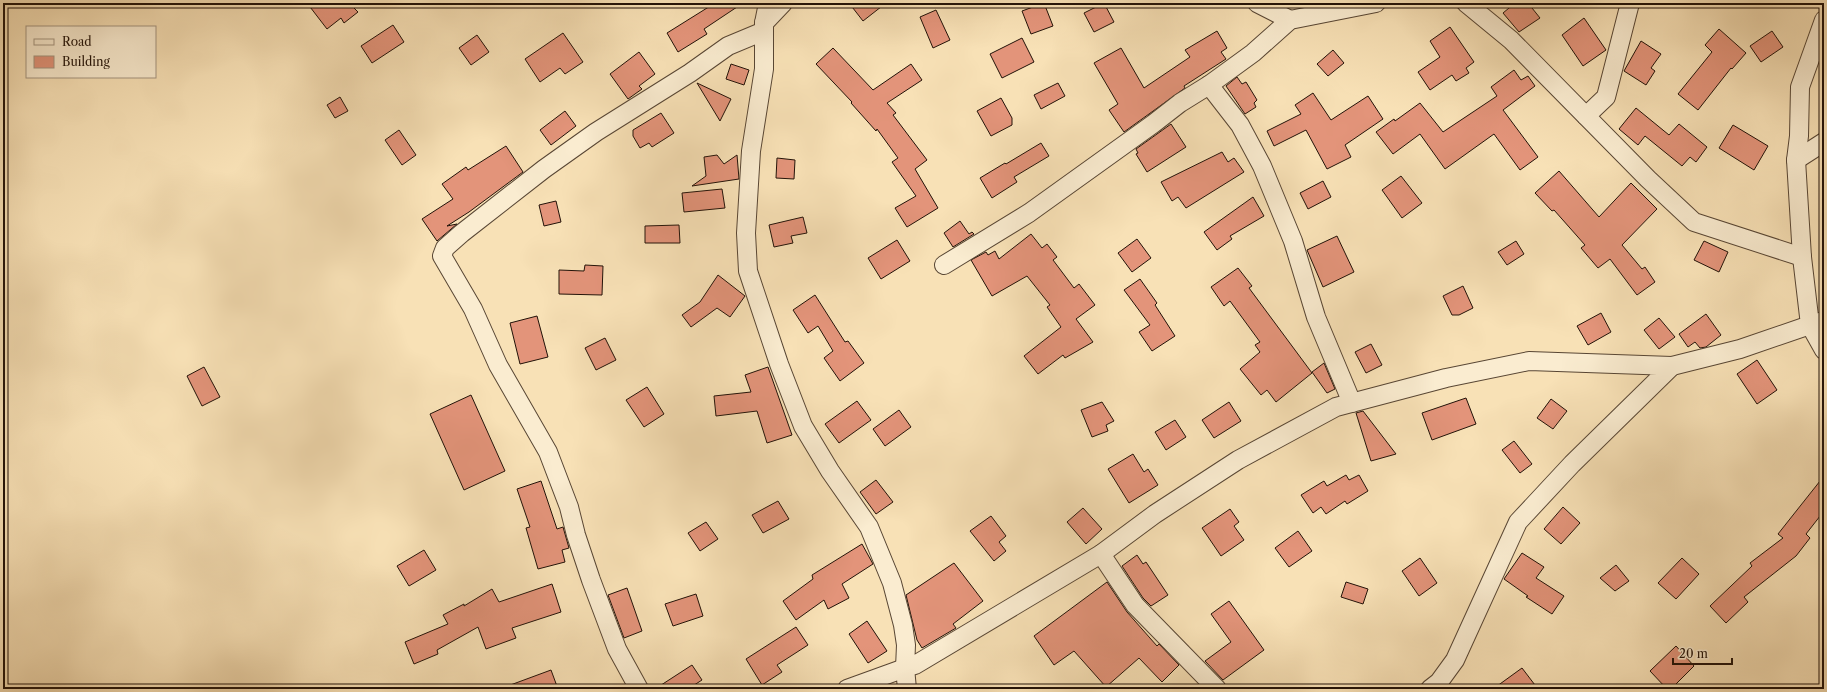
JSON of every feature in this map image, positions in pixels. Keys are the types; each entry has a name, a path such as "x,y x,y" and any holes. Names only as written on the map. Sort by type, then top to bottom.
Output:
{"street":[{"path":"768,3 764,27 764,69 751,151 746,233 748,271 779,364 803,426 830,471 869,527 892,584 903,625 906,645 905,668 907,689"},
{"path":"639,689 617,649 576,535 570,507 548,452 498,365 473,309 442,256 445,248 462,233 544,169 589,137 690,73 728,46 764,27 783,3"},
{"path":"1257,3 1290,20"},
{"path":"944,266 1029,213 1180,103 1210,84 1253,53 1290,20 1376,3"},
{"path":"1466,3 1511,40 1648,179 1694,222 1802,257"},
{"path":"1586,116 1606,97 1630,3"},
{"path":"1824,20 1800,87 1799,136 1796,160 1802,257 1824,350"},
{"path":"1210,84 1240,125 1262,166 1293,241 1316,317 1352,403"},
{"path":"1796,160 1824,142"},
{"path":"847,689 915,664 1101,554 1155,514 1238,460 1336,408 1446,378 1529,361 1672,366 1740,349 1817,323"},
{"path":"1430,689 1439,682 1456,660 1518,522 1572,464 1672,366"},
{"path":"1101,554 1135,605 1217,689"}],"building":[{"path":"307,3 360,3 354,8 358,12 344,23 341,18 327,29"},
{"path":"715,3 743,3 704,29 707,34 678,52 667,33"},
{"path":"849,3 886,3 863,21"},
{"path":"1044,3 1053,26 1031,34 1022,11"},
{"path":"1104,3 1114,22 1094,32 1084,13"},
{"path":"1515,3 1528,3 1540,18 1519,32 1503,13"},
{"path":"936,10 950,40 933,48 920,17"},
{"path":"1584,18 1606,50 1583,66 1562,35"},
{"path":"393,25 404,42 372,63 361,46"},
{"path":"1450,27 1474,62 1466,68 1469,73 1456,81 1452,75 1430,90 1418,72 1440,57 1430,41"},
{"path":"1719,29 1746,53 1732,69 1731,68 1698,110 1678,94 1712,52 1705,45"},
{"path":"1217,31 1227,48 1221,52 1226,59 1184,86 1185,88 1124,132 1109,110 1118,104 1094,63 1121,48 1144,88 1190,57 1185,50"},
{"path":"1772,31 1783,47 1761,62 1750,46"},
{"path":"563,33 583,62 565,74 560,68 540,82 525,59"},
{"path":"477,35 489,52 471,65 459,48"},
{"path":"1022,38 1034,62 1002,78 990,54"},
{"path":"1641,41 1661,54 1651,68 1655,71 1646,85 1624,71"},
{"path":"833,48 873,90 911,64 922,80 887,103 896,113 893,115 927,160 915,169 938,208 907,227 895,208 916,196 892,162 898,158 877,129 876,131 851,103 852,102 816,64"},
{"path":"1333,50 1344,63 1328,76 1317,64"},
{"path":"639,52 655,74 639,86 642,89 628,99 610,74"},
{"path":"731,64 749,70 744,85 726,79"},
{"path":"1514,70 1521,80 1528,76 1535,86 1503,110 1538,157 1520,170 1494,134 1445,169 1420,134 1393,154 1376,132 1394,119 1395,121 1420,103 1443,132 1497,96 1491,87"},
{"path":"1237,77 1242,84 1246,82 1257,100 1254,103 1256,107 1245,114 1226,86"},
{"path":"697,83 731,99 720,121"},
{"path":"1058,83 1065,96 1041,109 1034,95"},
{"path":"1313,93 1331,120 1368,96 1383,119 1345,145 1351,157 1327,169 1306,130 1274,146 1267,131 1301,114 1295,105"},
{"path":"340,97 348,111 335,118 327,105"},
{"path":"1001,98 1012,118 1012,125 991,136 977,111"},
{"path":"1636,108 1669,135 1679,124 1707,147 1696,162 1690,157 1682,166 1645,136 1638,145 1619,129"},
{"path":"565,111 576,126 551,145 540,130"},
{"path":"661,113 674,133 652,147 649,143 640,148 633,136 633,130"},
{"path":"1171,124 1186,147 1147,172 1136,154 1138,153 1136,149"},
{"path":"1733,125 1768,146 1754,170 1719,148"},
{"path":"399,130 416,155 402,165 385,140"},
{"path":"1041,143 1049,156 1014,177 1017,182 992,198 980,178"},
{"path":"506,146 523,172 469,212 447,226 457,224 437,241 422,219 453,199 442,184 466,167 468,170"},
{"path":"1222,152 1228,162 1234,158 1244,172 1186,208 1178,197 1172,201 1161,182"},
{"path":"717,155 724,164 737,155 739,179 692,186 706,176 704,157"},
{"path":"777,158 795,160 794,179 776,178"},
{"path":"1559,171 1599,217 1631,183 1657,209 1622,245 1642,269 1645,267 1655,282 1637,295 1610,259 1598,268 1581,248 1585,245 1554,210 1552,211 1535,193"},
{"path":"1401,176 1422,203 1402,218 1382,190"},
{"path":"1323,181 1331,197 1308,209 1300,193"},
{"path":"722,189 725,208 684,212 682,193"},
{"path":"1253,197 1264,216 1230,236 1232,239 1217,250 1204,232"},
{"path":"556,201 561,222 544,226 539,205"},
{"path":"803,217 807,233 791,236 793,243 774,247 769,225"},
{"path":"960,221 969,234 972,232 974,234 953,247 944,233"},
{"path":"679,225 680,243 645,243 645,226"},
{"path":"1031,234 1042,248 1047,244 1057,257 1053,260 1074,288 1079,284 1095,305 1076,319 1093,342 1065,358 1063,355 1038,374 1024,356 1061,327 1047,307 1050,305 1027,276 992,296 971,260 986,252 988,255 995,251 999,259"},
{"path":"1337,236 1354,272 1323,287 1307,250"},
{"path":"1137,239 1151,258 1132,272 1118,253"},
{"path":"897,240 910,261 881,279 868,258"},
{"path":"1516,241 1524,254 1507,265 1498,252"},
{"path":"1704,241 1728,252 1719,272 1694,260"},
{"path":"585,265 603,266 602,295 559,294 559,270 584,271"},
{"path":"1238,268 1252,286 1249,288 1312,373 1276,402 1267,390 1261,395 1240,369 1260,352 1255,345 1260,342 1230,301 1224,306 1211,287"},
{"path":"718,275 745,296 730,317 717,308 691,327 682,315 700,302"},
{"path":"1140,279 1157,303 1155,305 1175,336 1152,351 1139,332 1150,325 1124,290"},
{"path":"1463,286 1473,308 1459,315 1452,315 1443,296"},
{"path":"815,295 845,342 848,341 864,363 840,381 824,358 833,351 818,326 808,333 793,310"},
{"path":"1601,313 1611,332 1588,345 1577,326"},
{"path":"1706,314 1721,335 1706,347 1700,348 1695,342 1688,347 1679,334"},
{"path":"537,316 548,357 520,364 510,323"},
{"path":"1659,318 1675,337 1659,349 1644,330"},
{"path":"605,338 616,360 596,370 585,348"},
{"path":"1371,344 1382,365 1366,373 1355,352"},
{"path":"1757,360 1777,390 1757,404 1737,374"},
{"path":"1324,363 1335,389 1327,393 1312,372"},
{"path":"204,367 220,397 202,406 187,376"},
{"path":"768,367 792,435 767,443 757,411 716,416 714,396 751,392 745,375"},
{"path":"647,387 664,414 644,427 626,400"},
{"path":"471,395 505,471 464,490 430,414"},
{"path":"1466,398 1476,424 1432,440 1422,413"},
{"path":"1551,399 1567,411 1553,429 1537,418"},
{"path":"857,401 871,420 839,443 825,424"},
{"path":"1102,402 1114,421 1106,425 1108,431 1092,437 1081,410"},
{"path":"1229,402 1241,421 1214,438 1202,420"},
{"path":"899,410 911,427 885,446 873,429"},
{"path":"1363,411 1396,454 1371,461 1356,413"},
{"path":"1175,420 1186,437 1166,450 1155,432"},
{"path":"1514,441 1532,464 1520,473 1502,450"},
{"path":"1133,454 1144,472 1148,469 1158,485 1129,503 1108,469"},
{"path":"1346,475 1349,480 1359,475 1368,491 1347,504 1345,501 1326,514 1321,507 1313,513 1301,495 1324,481 1327,486"},
{"path":"1824,476 1824,511 1806,534 1810,538 1796,556 1744,597 1748,602 1726,623 1710,606 1752,566 1750,563 1783,538 1778,534"},
{"path":"876,480 893,502 876,514 860,492"},
{"path":"541,481 557,529 563,527 569,548 562,550 565,562 538,569 526,528 530,527 517,489"},
{"path":"778,501 789,519 763,533 752,515"},
{"path":"1563,507 1580,523 1561,544 1544,529"},
{"path":"1083,508 1102,529 1086,544 1067,522"},
{"path":"1230,509 1239,522 1234,526 1244,540 1221,556 1202,528"},
{"path":"991,516 1006,536 999,542 1006,551 994,561 970,531"},
{"path":"706,522 718,539 700,551 688,533"},
{"path":"1298,531 1312,551 1289,567 1275,548"},
{"path":"862,544 873,564 842,584 849,598 828,609 824,600 796,620 783,601 813,579 812,575"},
{"path":"424,550 436,570 409,586 397,566"},
{"path":"1522,553 1544,567 1536,578 1564,596 1552,614 1526,597 1528,596 1504,579"},
{"path":"1137,555 1143,564 1146,562 1168,595 1151,606 1143,598 1122,566"},
{"path":"1420,558 1437,583 1419,596 1402,571"},
{"path":"1682,558 1699,574 1676,599 1658,583"},
{"path":"954,563 983,601 953,624 956,628 922,648 917,640 906,595"},
{"path":"1616,565 1629,581 1615,591 1600,578"},
{"path":"1107,582 1127,612 1157,646 1159,644 1179,665 1162,682 1139,658 1106,687 1074,651 1054,665 1034,636"},
{"path":"1346,582 1368,589 1363,604 1341,597"},
{"path":"552,584 561,612 512,628 516,638 486,649 478,627 437,650 438,654 414,664 405,642 448,624 443,615 464,604 464,606 492,589 499,602"},
{"path":"627,588 642,631 624,638 608,595"},
{"path":"696,594 703,616 673,626 665,604"},
{"path":"1229,601 1264,650 1223,680 1205,661 1231,642 1211,614"},
{"path":"867,621 887,651 868,663 849,634"},
{"path":"796,627 808,645 777,665 782,672 762,685 746,659"},
{"path":"1676,646 1694,666 1671,689 1667,689 1650,671"},
{"path":"692,665 702,680 688,689 655,689"},
{"path":"1522,668 1538,689 1493,689"},
{"path":"551,670 558,689 506,689 505,687"}]}
